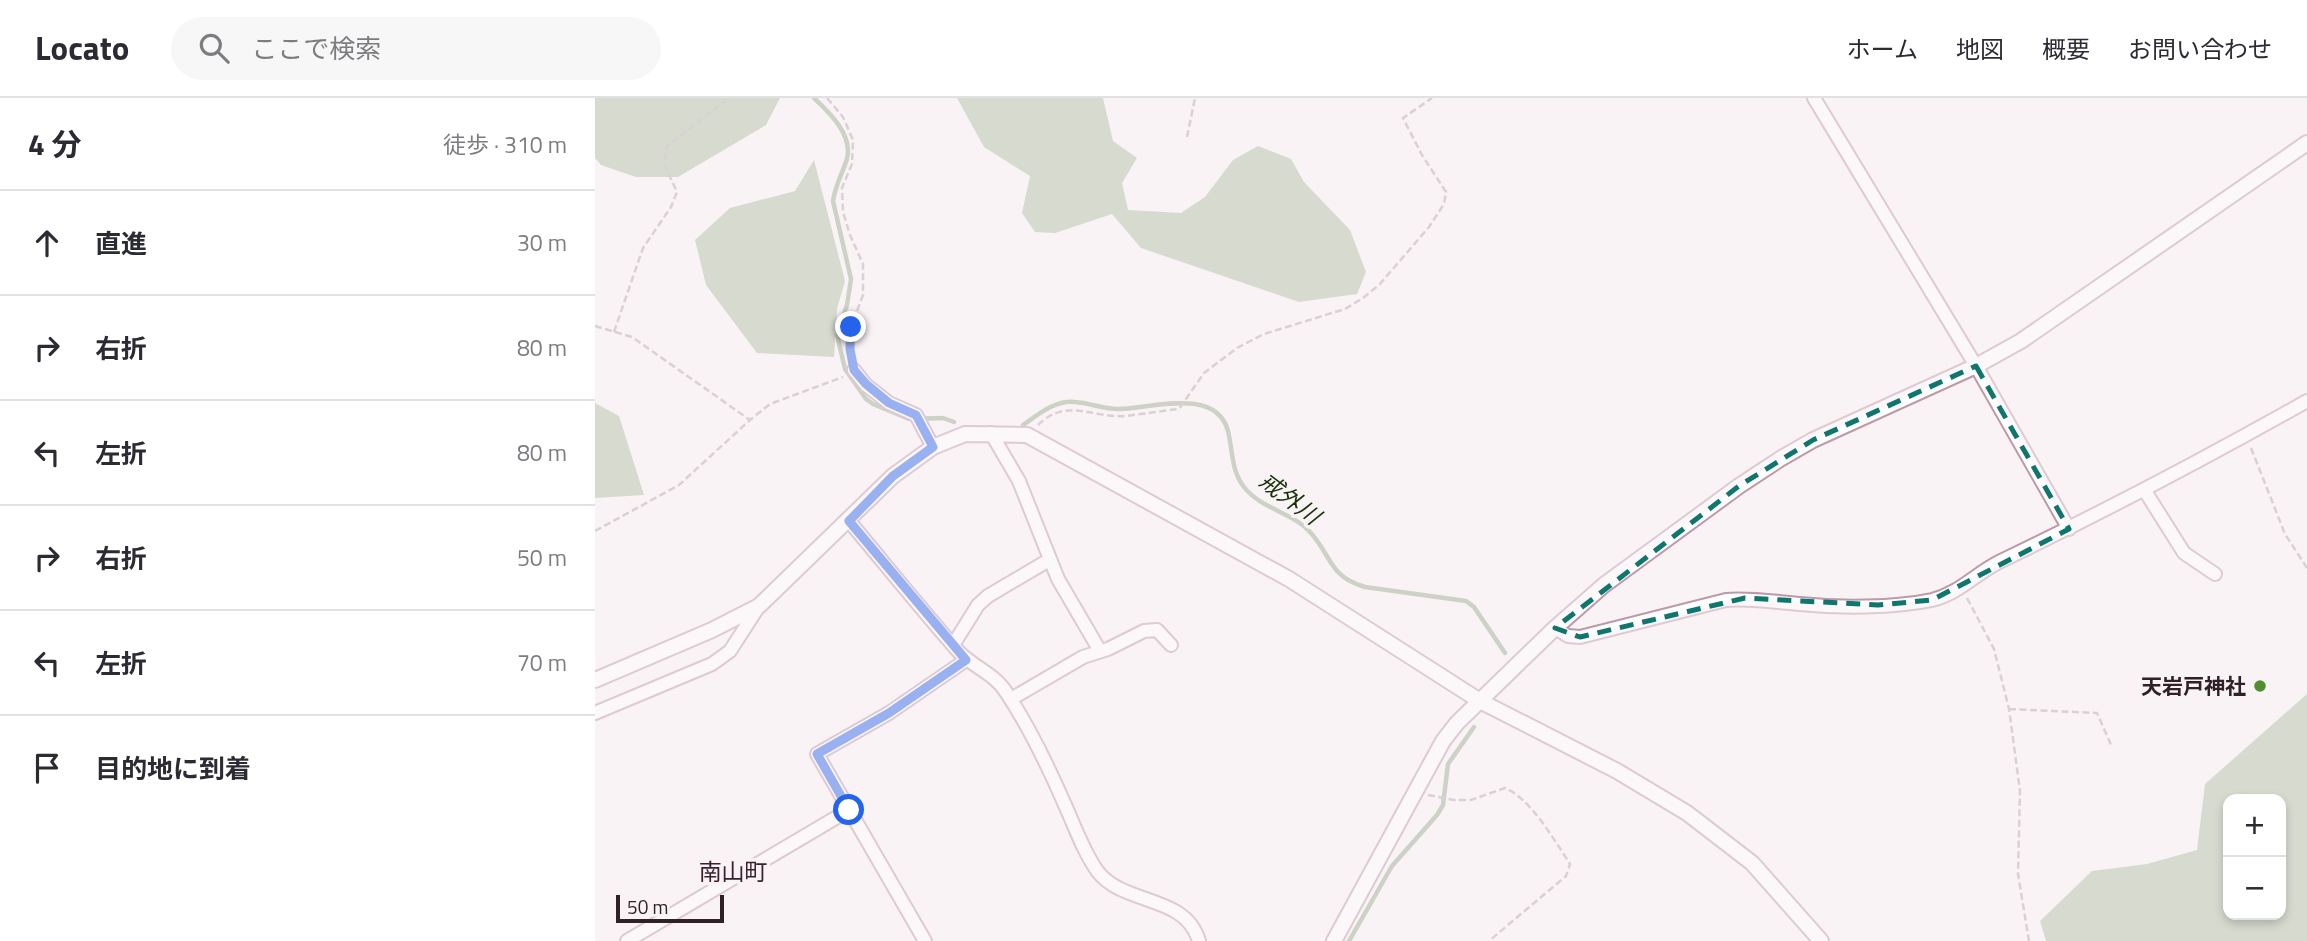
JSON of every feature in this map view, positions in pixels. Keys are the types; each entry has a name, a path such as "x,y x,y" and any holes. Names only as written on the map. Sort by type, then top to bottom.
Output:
{"street":[{"path":"1814,98 1976,366 2069,529"},
{"path":"1334,941 1443,741 1457,723 1555,628 1604,585 1780,458 1813,440 1976,366 2051,321 2307,143"},
{"path":"854,370 889,403 919,421 933,447"},
{"path":"1555,628 1568,636 1580,637 1726,600 1745,598 1803,604 1897,605 1932,600 1962,588 1971,578 1997,562 2145,491 2307,401"},
{"path":"991,433 1019,481 1049,560 1066,596 1100,651"},
{"path":"595,712 712,664 730,651 759,606 893,476 933,447 965,434 1027,435 1289,579 1480,701 1616,771 1687,813 1752,863 1821,941"},
{"path":"2145,491 2184,553 2215,574"},
{"path":"849,521 966,660 996,680 1011,699 1035,740 1097,870 1104,879 1188,919 1199,941"},
{"path":"953,645 978,605 988,596 1049,560"},
{"path":"595,680 712,630 759,606"},
{"path":"1011,699 1083,657 1151,629 1157,630 1171,645"},
{"path":"925,941 817,754 889,713 966,660"},
{"path":"627,941 849,810"}],"path":[{"path":"614,332 643,248 671,207 677,192 664,164 667,146 729,98"},
{"path":"827,98 843,117 853,140 852,164 842,188 843,212 863,264 863,295 851,327 850,349 854,370"},
{"path":"1187,137 1195,98"},
{"path":"1027,435 1042,420 1073,408 1110,416 1125,416 1179,408 1203,373 1237,348 1264,334 1345,309 1379,285 1429,227 1444,204 1446,192 1422,155 1403,118 1432,98"},
{"path":"595,326 632,337 750,420"},
{"path":"595,531 679,485 770,404 840,378"},
{"path":"2246,435 2285,534 2307,568"},
{"path":"1962,588 1994,649 2009,709 2020,791 2018,874 2029,941"},
{"path":"2009,709 2097,713 2112,747"},
{"path":"1437,798 1471,800 1505,788 1516,792 1570,864 1566,876 1489,941"}],"highlighted area":[{"path":"1976,366 2069,529 1932,600 1878,605 1745,598 1580,637 1555,628 1739,486 1813,440"}],"green space":[{"path":"595,98 780,98 766,125 678,177 636,177 601,165 595,158"},
{"path":"957,98 1103,98 1113,141 1137,158 1122,183 1128,210 1181,213 1205,197 1233,160 1258,146 1291,159 1304,182 1350,230 1366,272 1357,294 1299,302 1141,248 1112,214 1055,233 1035,232 1022,213 1030,176 984,147"},
{"path":"814,160 845,281 837,309 834,357 757,353 706,285 695,240 730,208 795,191"},
{"path":"595,403 619,416 644,495 595,498"},
{"path":"2307,694 2307,941 2046,941 2040,921 2092,871 2147,864 2197,850 2205,784"}],"waterway":[{"name":"戒外川","path":"814,98 839,125 847,141 847,159 833,201 851,279 847,305 837,335 845,369 866,399 873,404 909,419 943,418 954,422"},
{"name":"戒外川","path":"1023,425 1047,409 1068,402 1118,409 1180,403 1196,404 1210,409 1221,417 1228,431 1235,467 1244,487 1259,500 1303,525 1344,578 1365,587 1466,601 1474,607 1505,653"},
{"name":"戒外川","path":"1349,941 1392,866 1443,805 1448,764 1474,727"}],"place":[{"name":"天岩戸神社","path":"2260,686"}],"district":[{"name":"南山町","path":"733,871"}],"route":[{"path":"849,810 817,754 889,713 966,660 849,521 893,476 933,447 916,415 889,403 854,370 850,349 851,327"}]}
